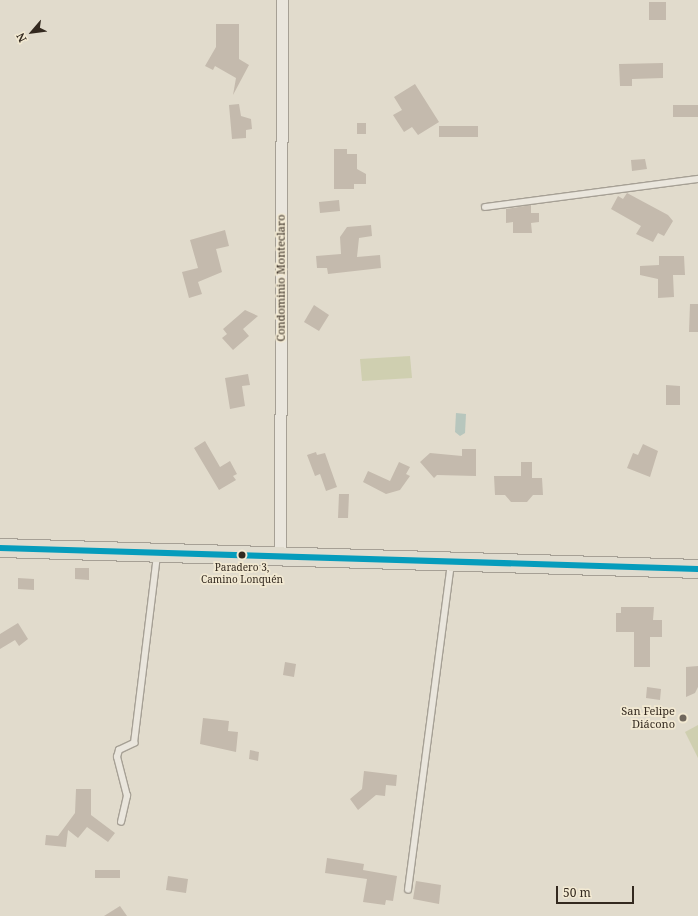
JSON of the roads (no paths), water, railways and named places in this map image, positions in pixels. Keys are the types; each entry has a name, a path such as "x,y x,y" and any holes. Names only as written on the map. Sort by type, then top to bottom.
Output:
{"main road":[{"path":"0,548 698,569"}],"street":[{"name":"Condominio Monteclaro","path":"280,557 282,0"}],"lane":[{"path":"486,207 698,179"},
{"path":"121,822 127,796 117,757 119,750 134,743 157,553"},
{"path":"408,890 451,562"}],"place":[{"name":"Paradero 3, Camino Lonquén","path":"242,555"},
{"name":"San Felipe Diácono","path":"683,718"}]}
